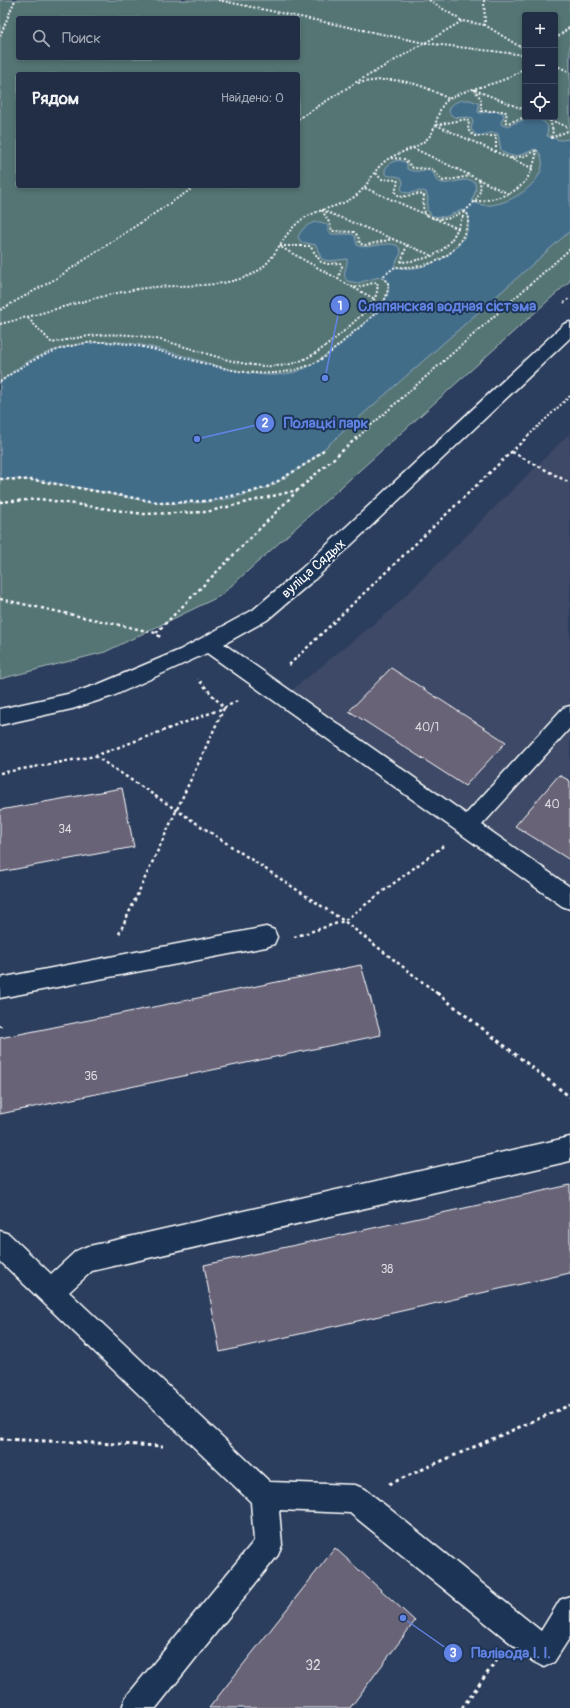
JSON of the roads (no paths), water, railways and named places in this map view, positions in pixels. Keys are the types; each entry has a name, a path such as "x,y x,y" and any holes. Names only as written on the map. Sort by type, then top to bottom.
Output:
{"street":[{"name":"вуліца Сядых","path":"0,717 72,701 106,690 187,656 207,643 260,614 308,574 570,328"},
{"path":"207,643 266,687 570,899"},
{"path":"467,827 570,714"},
{"path":"0,988 266,937"},
{"path":"51,1292 86,1260 570,1150"},
{"path":"0,1243 264,1496 268,1545 137,1708"},
{"path":"264,1496 355,1499 544,1652 570,1610"}],"place":[{"name":"Сляпянская водная сістэма","path":"325,378"},
{"name":"Полацкі парк","path":"197,439"},
{"name":"Палівода І. І.","path":"403,1618"}]}
